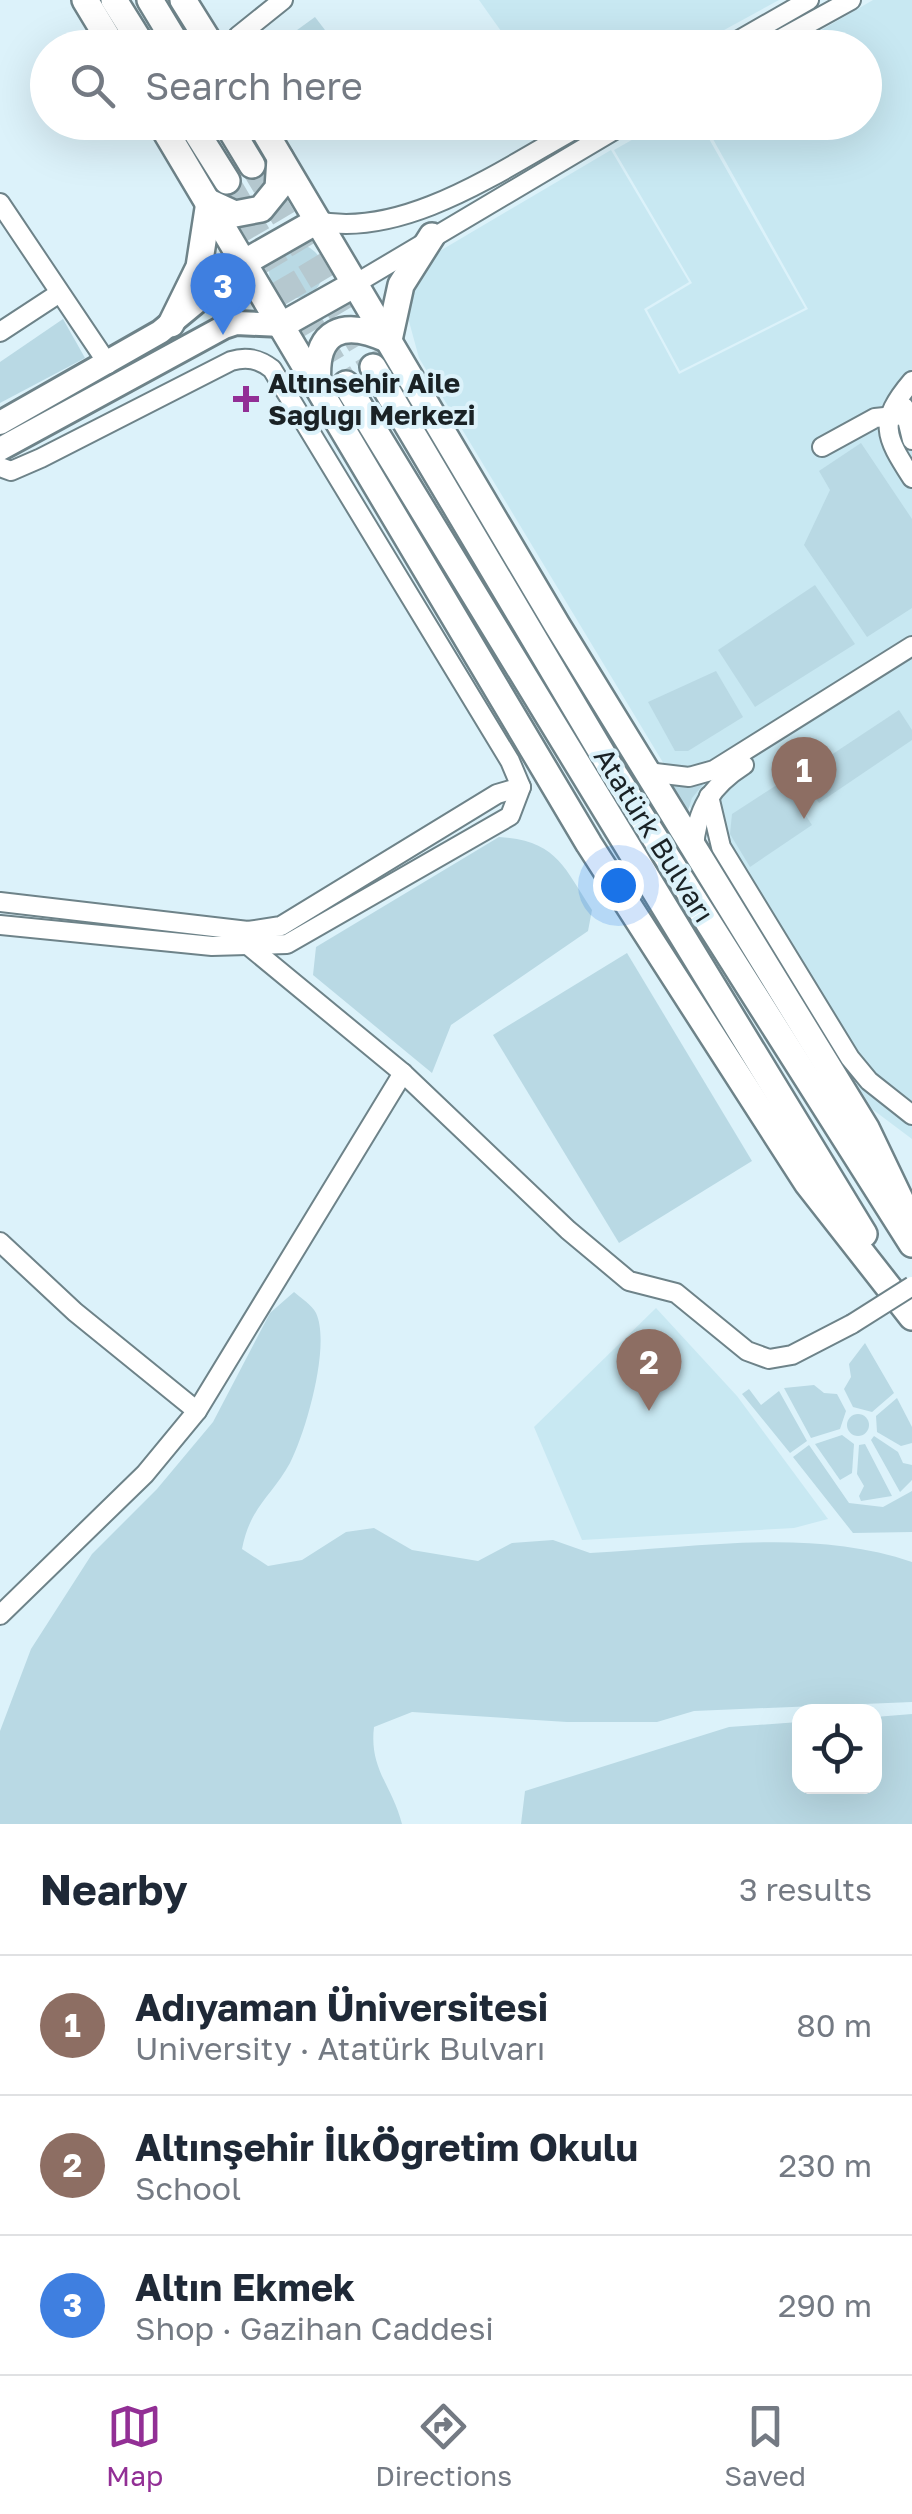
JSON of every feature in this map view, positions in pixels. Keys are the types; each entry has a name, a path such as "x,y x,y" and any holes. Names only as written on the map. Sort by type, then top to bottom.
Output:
{"highway":[{"path":"85,0 103,30"},
{"path":"114,0 133,30"},
{"path":"150,0 168,30"},
{"path":"183,0 202,30"},
{"path":"171,140 599,860 807,1183 912,1316"},
{"path":"201,140 227,181"},
{"path":"237,140 252,165"},
{"path":"269,140 694,850 866,1128 912,1224"},
{"path":"208,202 235,214 261,209 278,188 280,158"},
{"path":"171,324 199,267 208,202"},
{"path":"245,262 317,221"},
{"path":"390,340 401,284 432,236"},
{"path":"282,324 354,284"},
{"path":"319,388 318,354 335,333 358,328 390,340"},
{"name":"Atatürk Bulvarı","path":"373,367 616,775 912,1244"},
{"name":"Atatürk Bulvarı","path":"346,384 912,1316"}],"main road":[{"path":"0,423 108,364 171,324 245,262"},
{"path":"0,449 224,327 282,324"}],"street":[{"path":"246,30 284,0"},
{"path":"756,30 809,0"},
{"path":"797,30 851,0"},
{"path":"317,221 359,225 420,211 554,140"},
{"path":"354,284 597,140"},
{"path":"0,203 108,364"},
{"path":"0,332 58,294"},
{"path":"0,467 10,471 40,458 231,361 264,362 346,489 510,761 520,787 497,794 281,926 249,939 0,925"},
{"path":"911,382 889,443 912,478"},
{"path":"897,414 912,440"},
{"path":"822,447 897,414"},
{"path":"647,772 689,778 714,770 912,646"},
{"path":"694,850 699,812 728,776 912,661"},
{"path":"709,796 721,847 850,1058 869,1081 912,1116"},
{"path":"0,902 249,939 403,1073 617,1273 629,1281 676,1293 761,1358 784,1358 852,1324 912,1286"},
{"path":"0,1614 145,1474 197,1411 403,1073"},
{"path":"0,1242 75,1312 197,1411"}],"shaded area":[{"path":"479,0 779,0 724,30 500,30"},
{"path":"873,0 912,0 912,1139 872,1109 419,358 407,314 417,283 433,255 611,150 689,282 644,309 679,374 808,309 714,140 882,140 882,30 821,30"},
{"path":"315,17 325,30 297,30"},
{"path":"632,140 710,140 805,308 680,371 647,310 692,283 614,150"},
{"path":"296,244 315,252 323,271 315,290 296,298 277,290 269,271 277,252"},
{"path":"63,319 85,358 0,403 0,362"},
{"path":"861,443 912,519 912,608 867,637 804,545 830,490 819,471"},
{"path":"815,585 855,644 755,707 718,650"},
{"path":"716,671 743,717 688,751 675,751 648,702"},
{"path":"899,710 912,730 912,740 819,803 801,775"},
{"path":"783,781 812,825 750,867 730,834 732,814"},
{"path":"705,782 692,798 685,820 663,783"},
{"path":"499,837 534,844 556,858 592,910 588,931 451,1025 432,1073 313,975 316,947"},
{"path":"627,953 752,1161 619,1243 493,1035"},
{"path":"294,1292 316,1313 321,1346 303,1431 290,1463 256,1512 242,1549 268,1566 302,1560 346,1532 374,1528 412,1550 478,1561 512,1543 553,1540 590,1553 752,1542 834,1545 873,1551 912,1562 912,1702 694,1711 657,1722 567,1722 412,1712 374,1727 378,1766 402,1824 0,1824 0,1731 31,1649 92,1554 157,1489 213,1422 270,1313"},
{"path":"656,1308 737,1396 828,1519 794,1528 582,1540 534,1427"},
{"path":"865,1343 894,1393 872,1412 853,1407 844,1389 851,1377 849,1364"},
{"path":"814,1385 824,1393 837,1394 846,1411 840,1429 811,1438 784,1388"},
{"path":"749,1389 761,1405 779,1391 807,1441 790,1453 742,1394"},
{"path":"897,1398 912,1427 912,1443 901,1446 877,1432 876,1416"},
{"path":"854,1414 862,1414 869,1425 862,1436 854,1436 847,1429 847,1421"},
{"path":"842,1435 854,1444 852,1473 840,1480 815,1444"},
{"path":"874,1436 898,1452 903,1463 912,1465 912,1480 900,1492 871,1440"},
{"path":"865,1444 892,1496 861,1501 864,1486 857,1474 859,1445"},
{"path":"809,1445 849,1503 883,1507 912,1491 912,1532 853,1533 793,1457"},
{"path":"912,1714 912,1824 521,1824 525,1791 729,1727 792,1722 792,1794 882,1794 882,1716"}],"tunnel":[{"path":"252,165 373,367"},
{"path":"227,181 346,384"}],"place":[{"name":"Altın Ekmek","path":"223,335"},
{"name":"Altınsehir Aile Saglıgı Merkezi","path":"246,399"},
{"name":"Adıyaman Üniversitesi","path":"804,819"},
{"name":"Altınşehir İlkÖğretim Okulu","path":"649,1411"}]}
